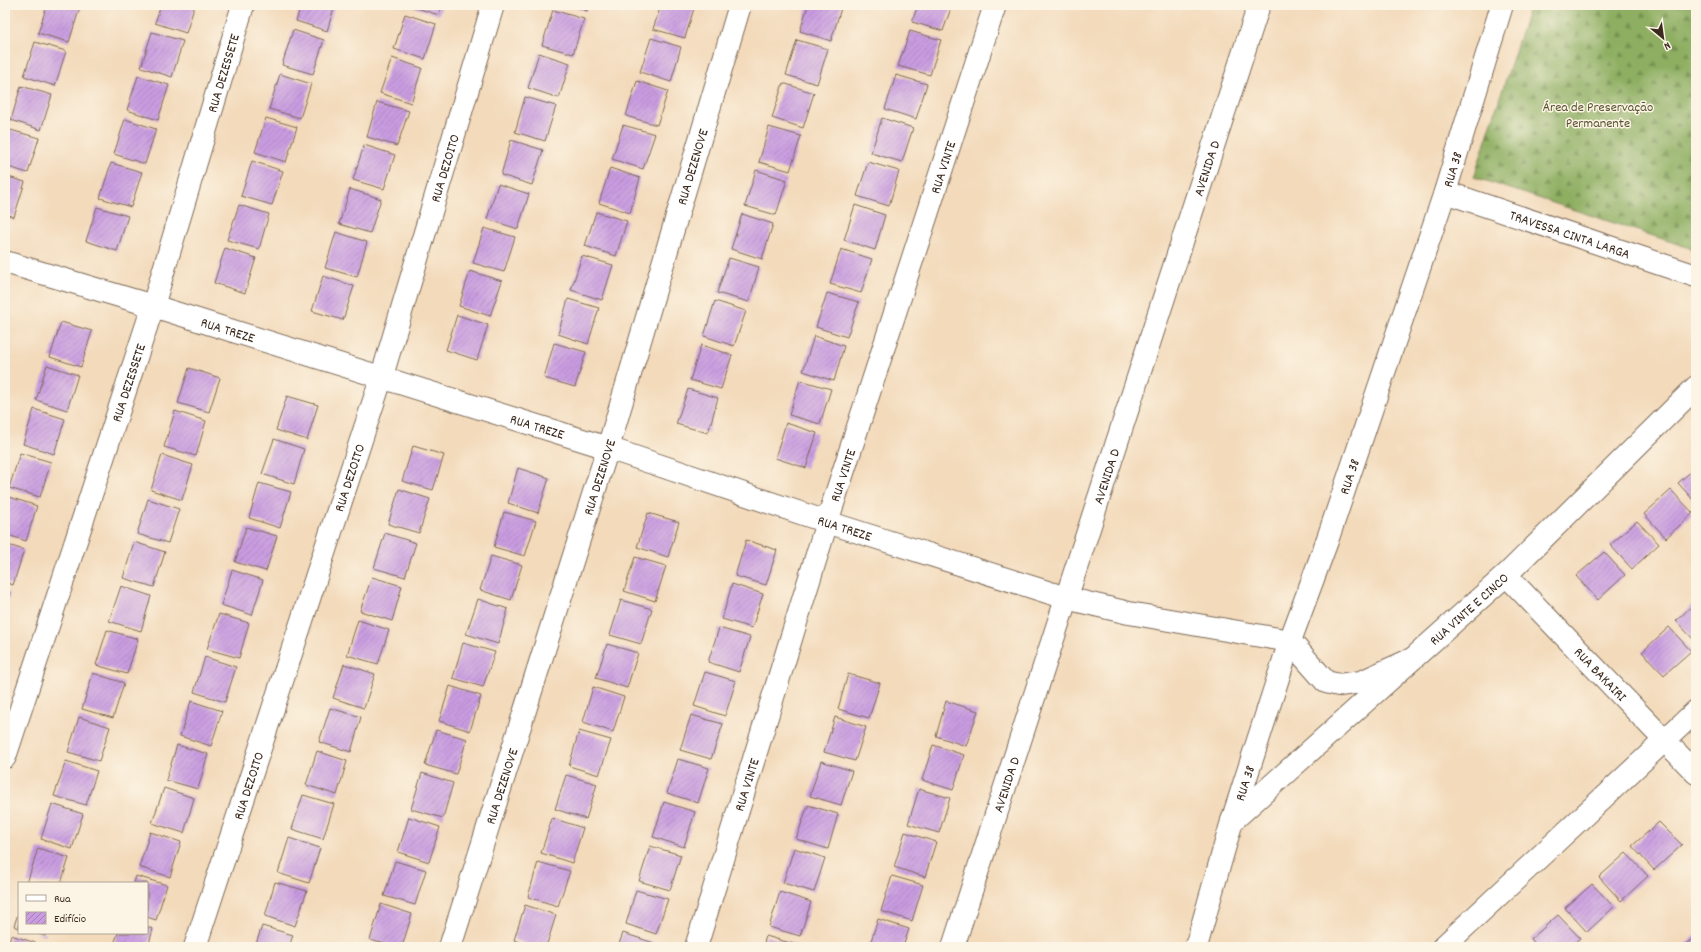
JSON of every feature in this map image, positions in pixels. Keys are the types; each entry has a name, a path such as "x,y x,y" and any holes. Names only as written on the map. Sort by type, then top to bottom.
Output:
{"street":[{"name":"RUA DEZESSETE","path":"5,757 153,306 243,5"},
{"name":"RUA DEZOITO","path":"195,947 381,378 493,5"},
{"name":"RUA DEZENOVE","path":"450,947 608,448 740,5"},
{"name":"RUA VINTE","path":"696,947 827,522 995,5"},
{"name":"AVENIDA D","path":"953,947 1158,320 1259,5"},
{"name":"RUA 38","path":"1196,947 1232,821 1290,641 1327,541 1445,192 1502,5"},
{"name":"TRAVESSA CINTA LARGA","path":"1445,192 1696,276"},
{"name":"RUA TREZE","path":"5,262 153,306 608,448 827,522 1066,598 1129,613 1290,641"},
{"name":"RUA VINTE E CINCO","path":"1232,821 1506,575 1696,387"},
{"name":"RUA BAKAIRI","path":"1506,575 1666,740 1696,773"},
{"path":"1290,641 1326,682 1339,686 1361,682 1412,659"},
{"path":"1443,947 1696,711"}],"green space":[{"name":"Área de Preservação Permanente","path":"1530,5 1696,5 1696,250 1474,177"}],"building":[{"path":"47,5 72,5 80,7 69,42 38,33"},
{"path":"161,5 195,5 186,33 155,23"},
{"path":"301,5 335,5 327,31 296,21"},
{"path":"407,5 442,5 439,15"},
{"path":"570,5 588,5 587,11"},
{"path":"661,5 695,5 685,38 653,29"},
{"path":"808,5 842,5 831,41 800,31"},
{"path":"918,5 952,5 943,31 912,22"},
{"path":"553,10 584,19 573,54 542,45"},
{"path":"405,14 436,24 425,59 394,49"},
{"path":"293,30 324,40 313,74 282,65"},
{"path":"910,31 941,40 930,75 898,66"},
{"path":"152,32 183,41 172,77 141,67"},
{"path":"651,38 681,47 671,82 640,72"},
{"path":"797,40 828,49 817,84 786,75"},
{"path":"35,42 66,51 55,86 24,76"},
{"path":"539,53 570,63 559,98 528,88"},
{"path":"392,58 422,68 411,103 380,93"},
{"path":"280,74 311,84 300,118 269,109"},
{"path":"896,75 927,84 916,119 885,109"},
{"path":"138,76 169,85 158,120 127,110"},
{"path":"637,81 668,91 657,125 626,116"},
{"path":"783,83 814,93 803,128 772,118"},
{"path":"21,86 52,95 41,130 11,120"},
{"path":"525,97 556,106 545,141 515,132"},
{"path":"377,102 409,111 397,146 367,137"},
{"path":"266,118 297,127 286,162 255,152"},
{"path":"882,118 913,128 902,162 871,153"},
{"path":"125,119 156,129 145,164 114,154"},
{"path":"623,125 655,134 643,169 612,159"},
{"path":"769,127 801,136 790,171 759,162"},
{"path":"7,129 39,138 28,173 5,166 5,137"},
{"path":"511,140 543,150 532,185 501,175"},
{"path":"364,145 395,155 384,189 353,180"},
{"path":"252,161 283,171 272,205 241,196"},
{"path":"868,162 899,171 889,206 857,196"},
{"path":"111,163 142,172 131,207 100,198"},
{"path":"610,168 640,178 630,213 599,203"},
{"path":"756,170 787,180 776,215 745,206"},
{"path":"5,176 25,182 14,217 5,214"},
{"path":"498,184 529,194 518,229 487,219"},
{"path":"350,189 381,199 370,233 339,224"},
{"path":"239,205 269,214 259,249 227,240"},
{"path":"855,205 885,215 875,250 844,240"},
{"path":"97,207 128,216 117,251 86,241"},
{"path":"596,212 627,221 616,256 585,246"},
{"path":"742,214 773,224 762,259 731,249"},
{"path":"484,228 515,237 504,272 473,263"},
{"path":"336,232 367,242 357,277 325,268"},
{"path":"225,248 256,258 245,293 214,283"},
{"path":"841,249 872,259 861,293 830,284"},
{"path":"582,256 613,265 602,300 571,290"},
{"path":"729,258 759,267 749,302 717,293"},
{"path":"470,271 502,281 490,316 459,306"},
{"path":"323,276 354,286 343,320 312,311"},
{"path":"827,293 859,302 847,337 816,327"},
{"path":"568,299 599,308 588,344 558,334"},
{"path":"715,301 746,311 734,346 704,336"},
{"path":"457,315 488,325 477,360 446,350"},
{"path":"61,322 92,331 81,367 50,357"},
{"path":"814,336 844,346 834,381 803,371"},
{"path":"554,343 586,352 575,387 544,378"},
{"path":"701,345 732,355 721,389 690,380"},
{"path":"47,365 78,375 67,410 36,400"},
{"path":"189,368 220,378 209,412 178,403"},
{"path":"800,380 831,389 820,424 789,415"},
{"path":"688,389 718,398 708,433 676,424"},
{"path":"287,396 318,405 307,440 276,430"},
{"path":"34,409 65,419 54,454 23,444"},
{"path":"175,411 206,421 196,456 164,447"},
{"path":"786,423 817,433 806,468 775,458"},
{"path":"274,439 304,449 294,484 262,474"},
{"path":"413,446 444,455 433,490 402,481"},
{"path":"20,453 51,462 40,497 9,488"},
{"path":"162,455 193,465 182,500 151,490"},
{"path":"1696,467 1696,503 1678,483"},
{"path":"518,468 549,478 538,513 508,503"},
{"path":"259,483 291,492 280,528 249,518"},
{"path":"399,489 430,499 419,533 388,524"},
{"path":"1671,490 1693,513 1666,538 1644,514"},
{"path":"6,496 37,506 26,541 5,534"},
{"path":"148,499 179,509 168,543 137,534"},
{"path":"504,512 536,521 525,556 494,547"},
{"path":"648,513 679,522 668,557 637,547"},
{"path":"1637,521 1659,544 1632,569 1610,545"},
{"path":"246,527 277,536 266,571 235,562"},
{"path":"385,533 416,543 405,577 374,568"},
{"path":"746,540 777,550 766,585 735,576"},
{"path":"134,542 165,552 154,587 123,578"},
{"path":"5,544 24,550 13,585 5,582"},
{"path":"1604,552 1625,575 1598,600 1576,576"},
{"path":"491,556 522,565 511,600 480,590"},
{"path":"635,557 666,566 655,601 624,591"},
{"path":"232,570 263,580 252,615 221,605"},
{"path":"372,577 402,586 392,621 360,611"},
{"path":"732,584 763,594 752,628 722,619"},
{"path":"121,586 151,596 141,631 109,621"},
{"path":"5,592 10,593 5,607"},
{"path":"478,599 508,609 498,644 466,634"},
{"path":"621,600 652,609 641,644 610,635"},
{"path":"1696,602 1696,642 1676,621"},
{"path":"219,614 249,623 239,658 207,649"},
{"path":"358,620 389,630 378,664 347,655"},
{"path":"1669,627 1691,651 1664,675 1642,652"},
{"path":"719,628 750,637 739,672 708,662"},
{"path":"107,630 138,639 127,674 96,665"},
{"path":"463,643 495,652 483,687 453,678"},
{"path":"607,644 638,653 627,688 596,678"},
{"path":"205,657 236,667 225,702 194,692"},
{"path":"344,664 375,674 364,708 333,698"},
{"path":"705,672 736,681 725,716 694,706"},
{"path":"93,673 124,683 113,718 82,709"},
{"path":"848,674 880,683 869,718 838,709"},
{"path":"450,686 481,696 470,731 439,721"},
{"path":"593,687 624,697 613,732 583,722"},
{"path":"191,701 222,711 211,746 180,736"},
{"path":"946,701 978,711 966,746 936,736"},
{"path":"330,708 361,717 351,752 319,742"},
{"path":"691,715 723,724 711,759 680,750"},
{"path":"79,717 110,727 99,761 68,752"},
{"path":"835,717 866,727 855,761 824,752"},
{"path":"436,730 467,739 456,774 425,765"},
{"path":"579,731 611,740 599,775 569,766"},
{"path":"177,745 208,754 198,789 166,780"},
{"path":"933,745 964,755 953,790 922,780"},
{"path":"317,751 347,761 337,795 306,785"},
{"path":"678,759 709,768 698,803 667,793"},
{"path":"66,761 97,771 86,805 54,796"},
{"path":"821,761 852,771 841,805 810,796"},
{"path":"422,773 453,783 443,818 411,809"},
{"path":"566,775 597,784 586,819 555,809"},
{"path":"164,788 194,798 184,833 152,823"},
{"path":"919,789 950,798 939,833 908,824"},
{"path":"303,795 334,804 323,839 292,829"},
{"path":"664,802 695,812 684,847 653,837"},
{"path":"52,804 83,814 72,849 41,839"},
{"path":"808,805 838,814 828,849 796,839"},
{"path":"409,817 440,827 429,862 398,852"},
{"path":"552,818 583,828 572,863 541,853"},
{"path":"1659,822 1682,845 1654,870 1632,846"},
{"path":"150,832 181,842 170,877 139,867"},
{"path":"905,832 936,842 925,877 894,867"},
{"path":"289,838 320,848 309,883 278,873"},
{"path":"650,846 681,855 670,890 639,881"},
{"path":"38,848 69,858 61,882 27,882"},
{"path":"794,848 825,858 814,892 783,883"},
{"path":"1626,853 1648,876 1621,901 1599,877"},
{"path":"395,861 426,870 415,905 384,896"},
{"path":"538,862 570,871 558,906 528,897"},
{"path":"136,876 167,885 156,920 148,917 148,882 134,882"},
{"path":"892,876 923,885 912,921 881,911"},
{"path":"275,882 307,891 295,926 265,916"},
{"path":"1592,884 1614,907 1587,932 1565,908"},
{"path":"636,890 668,899 656,934 626,924"},
{"path":"780,892 811,902 800,936 769,927"},
{"path":"381,904 412,914 402,947 396,947 370,940"},
{"path":"525,905 556,915 546,947 536,947 514,940"},
{"path":"18,914 18,928 14,926"},
{"path":"1558,915 1580,938 1570,947 1538,947 1531,939"},
{"path":"878,919 909,929 903,947 869,947"},
{"path":"262,926 293,935 289,947 255,947"},
{"path":"148,927 153,929 148,947 113,947 118,934 148,934"},
{"path":"623,933 654,943 652,947 618,947"},
{"path":"11,935 42,945 41,947 7,947"},
{"path":"1696,935 1696,947 1683,947"},
{"path":"766,936 797,945 796,947 763,947"}]}
